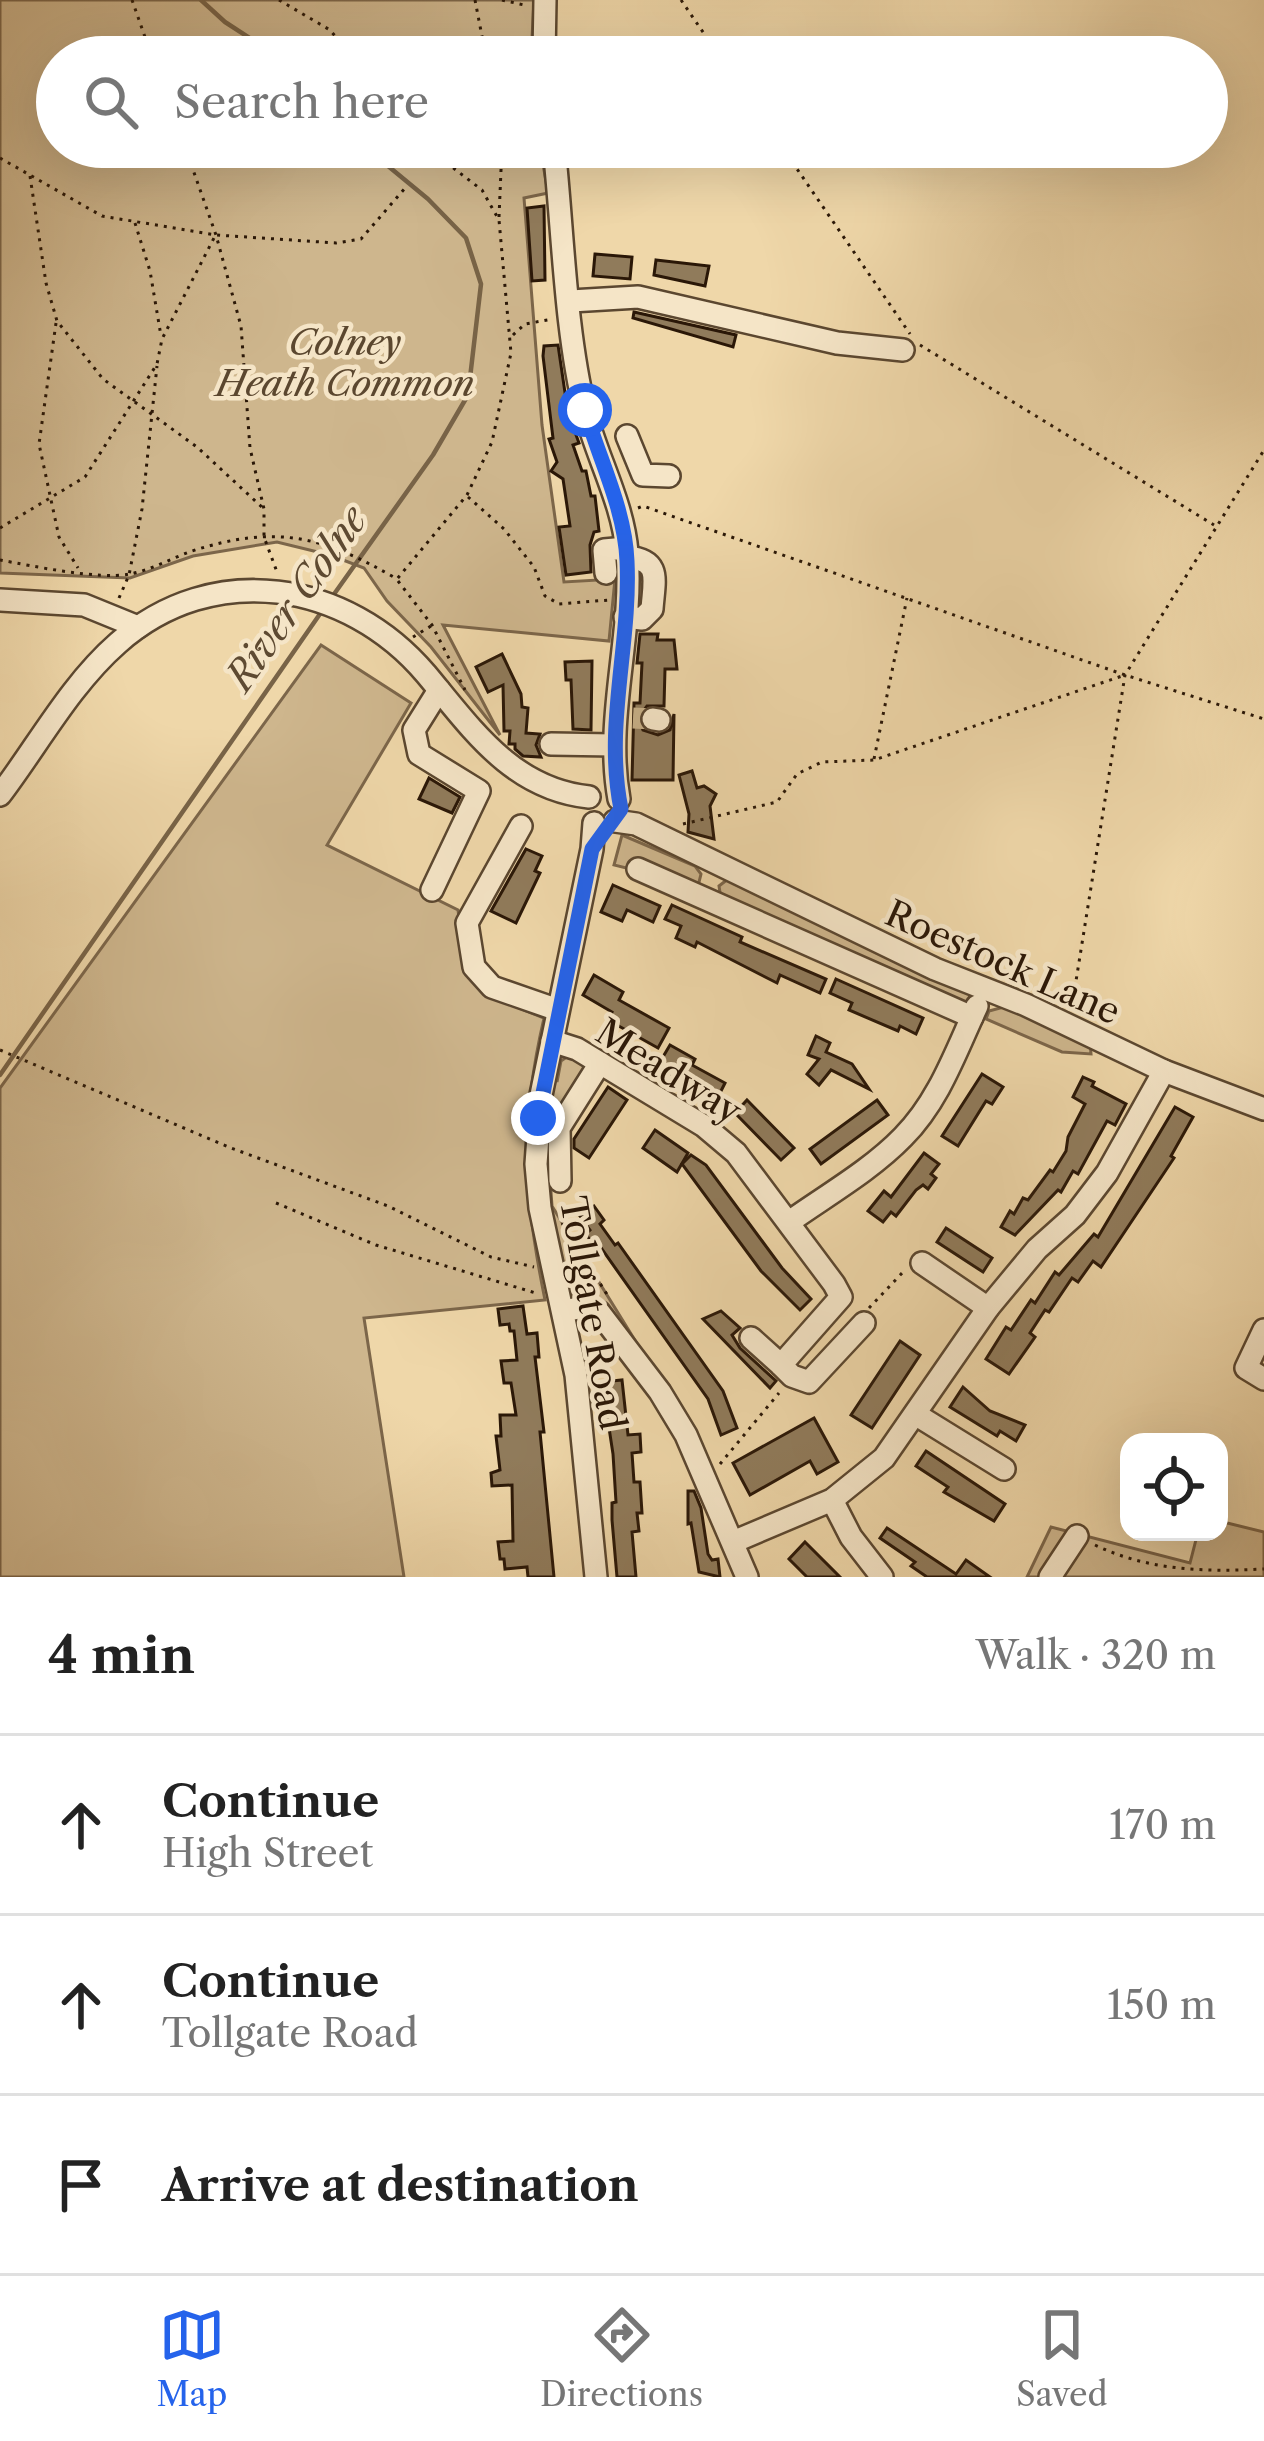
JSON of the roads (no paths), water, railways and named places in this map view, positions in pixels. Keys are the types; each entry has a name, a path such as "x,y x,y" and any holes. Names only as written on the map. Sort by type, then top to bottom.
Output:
{"street":[{"path":"544,5 544,36"},
{"name":"Tollgate Road","path":"556,168 585,410 627,552 626,607 640,718 613,754 541,1095 536,1164 540,1208 576,1376 596,1577"},
{"path":"571,309 638,297 837,344 903,350"},
{"path":"626,436 643,476 670,476"},
{"path":"606,573 604,550 627,552"},
{"name":"Roestock Lane","path":"128,623 214,593 249,589 289,592 356,615 398,646 486,745 521,775 1164,1071 1264,1109"},
{"path":"0,600 84,605 128,623 0,795"},
{"path":"431,890 478,791 418,754 414,730 439,690"},
{"path":"551,744 613,754"},
{"path":"521,826 467,923 474,967 491,987 558,1010"},
{"path":"705,898 719,867"},
{"name":"Roestock Lane","path":"638,869 972,1017"},
{"path":"789,1222 902,1139 936,1093 984,989"},
{"name":"Meadway","path":"552,1041 577,1049 721,1140 751,1170 834,1284 842,1297 786,1371"},
{"path":"560,1181 560,1128 600,1063"},
{"path":"734,1542 832,1500 884,1458 988,1308 1036,1249 1075,1215 1107,1173 1164,1071"},
{"path":"922,1263 988,1308"},
{"path":"558,1292 606,1319 660,1392 705,1477 747,1577"},
{"path":"752,1338 786,1371 809,1382 864,1323"},
{"path":"1264,1330 1246,1368 1264,1379"},
{"path":"915,1414 1004,1469"},
{"path":"832,1500 851,1537 882,1577"},
{"path":"1050,1577 1077,1536"}],"waterway":[{"name":"River Colne","path":"201,0 247,36"},
{"name":"River Colne","path":"332,597 433,455 468,395 481,284 466,238 390,168"},
{"name":"River Colne","path":"0,1075 322,611"}],"tunnel":[{"path":"633,718 653,719"}],"park label":[{"name":"Colney Heath Common","path":"345,362"}]}
